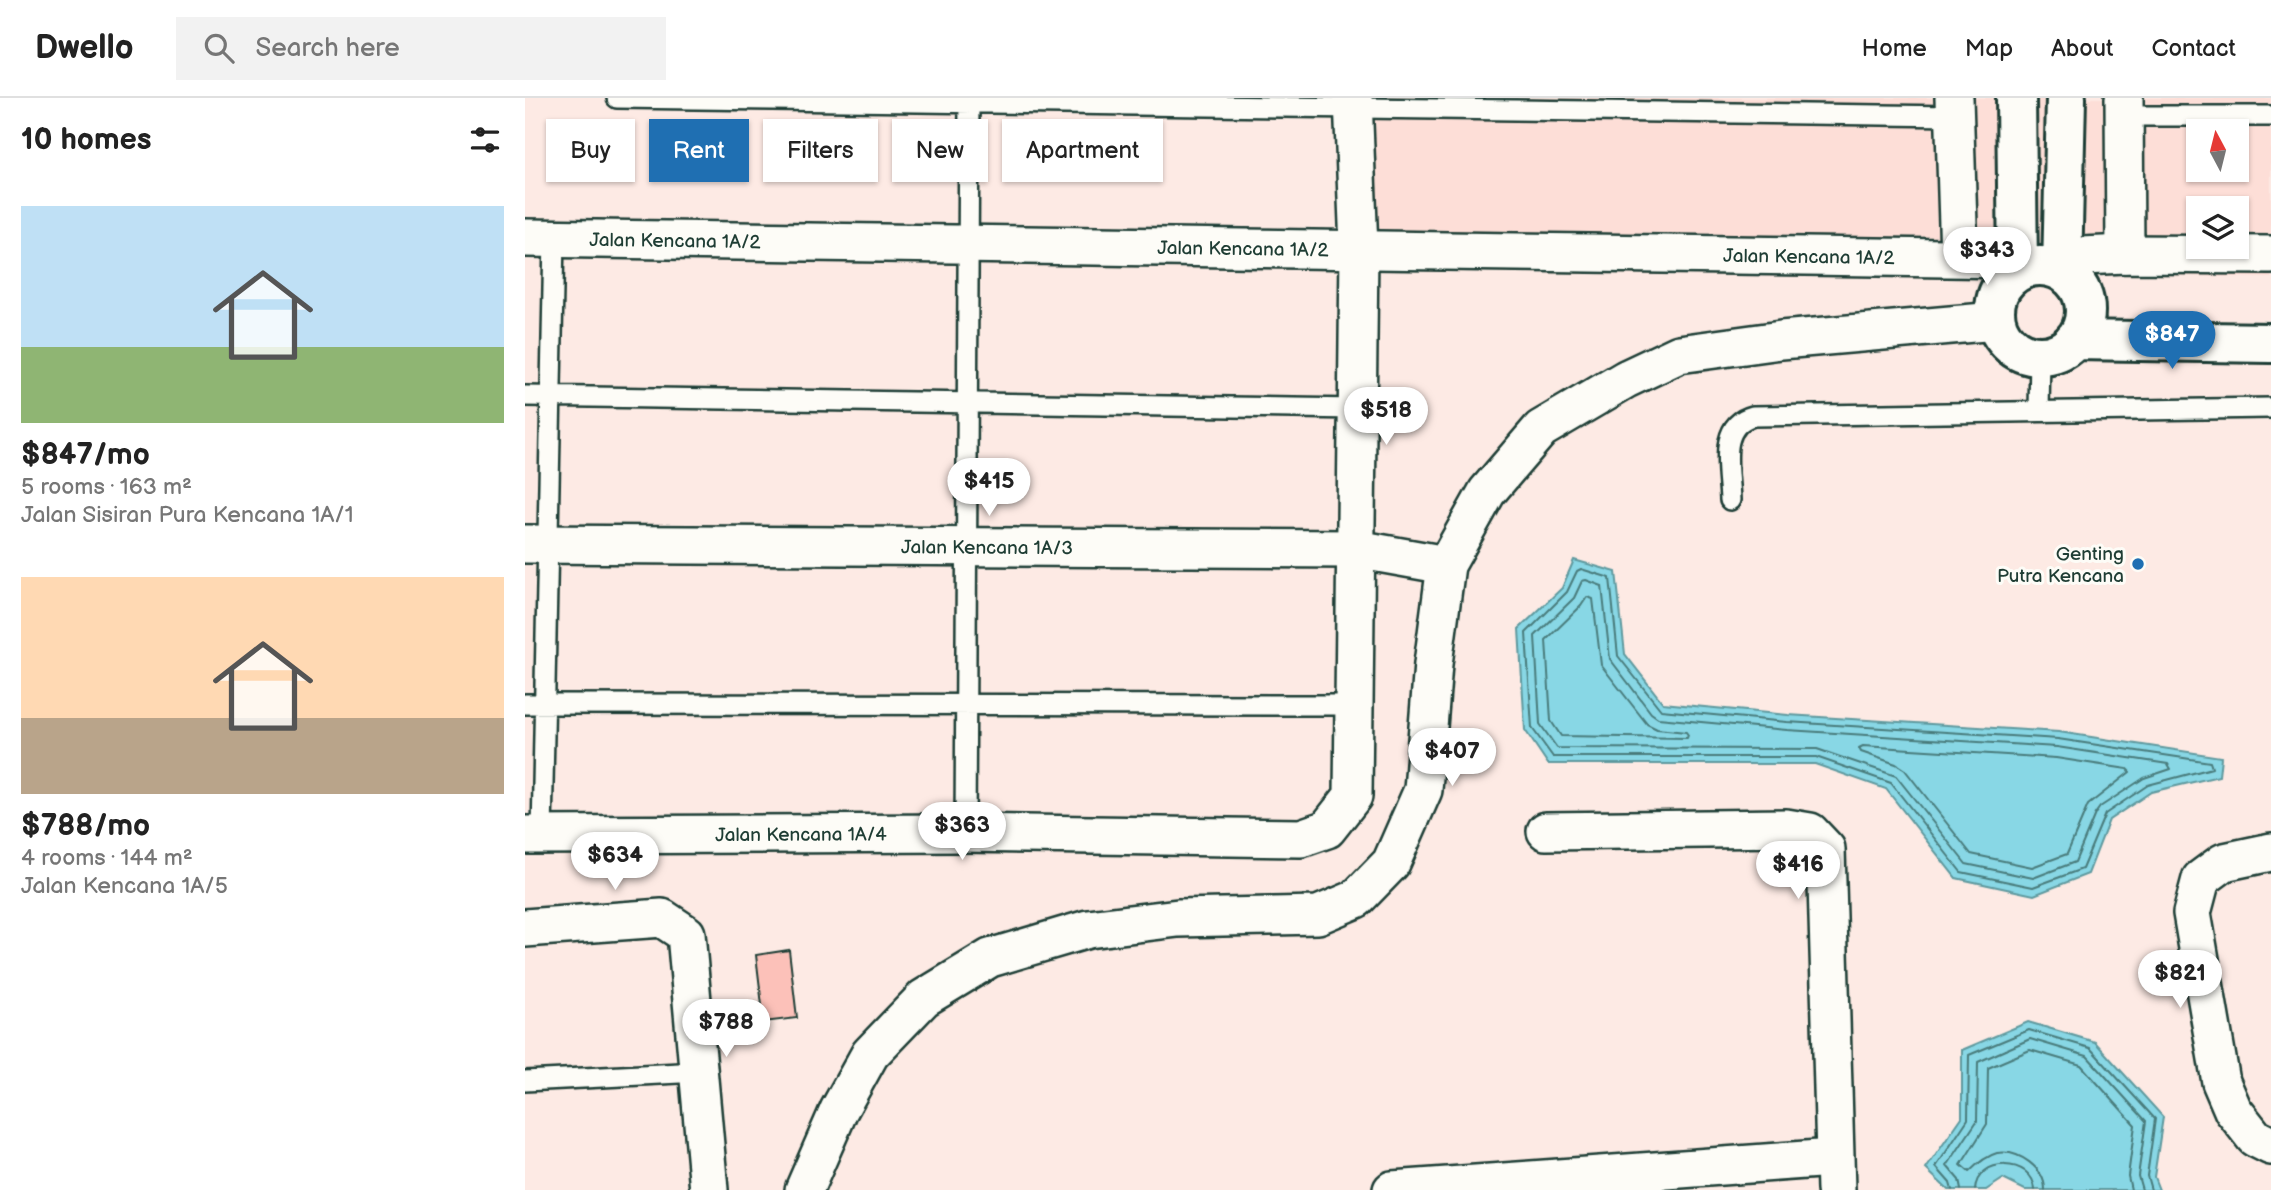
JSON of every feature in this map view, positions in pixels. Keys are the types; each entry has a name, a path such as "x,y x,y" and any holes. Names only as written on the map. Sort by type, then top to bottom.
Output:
{"street":[{"path":"2017,98 2018,265 1997,296 1996,321 2002,335 2012,346 2025,353 2040,356 2064,349 2074,340 2084,320 2085,308 2079,287 2062,264 2066,98"},
{"path":"1353,103 1359,249 1354,705"},
{"path":"1955,107 1959,257"},
{"path":"2123,107 2125,254"},
{"name":"Jalan Kencana 1A/2","path":"539,238 1959,257 2018,265"},
{"path":"2018,265 2047,266 2125,254 2271,255"},
{"path":"804,1190 839,1110 870,1054 924,998 990,958 1088,929 1178,918 1318,915 1356,899 1391,863 1423,790 1433,664 1446,565 1487,492 1541,429 1626,379 1679,355 1781,340 1996,321"},
{"path":"2074,340 2271,343"},
{"name":"Jalan Kencana 1A/3","path":"537,544 1356,549 1446,565"},
{"name":"Jalan Kencana 1A/4","path":"533,835 965,833 1301,838 1327,829 1353,796 1354,705"},
{"path":"1392,1190 1835,1174 1826,849 1810,832 1786,828 1546,831"},
{"path":"2271,852 2224,862 2201,879 2192,913 2221,1082 2233,1110 2255,1138 2271,1146"},
{"path":"525,928 662,918 686,934 709,1190"}],"lane":[{"path":"617,98 1955,107"},
{"path":"965,833 969,101"},
{"path":"2123,107 2271,116"},
{"path":"533,835 537,544 551,397 539,238"},
{"path":"2039,411 2040,356"},
{"path":"525,396 1357,409"},
{"path":"1730,500 1730,432 1740,419 1753,416 2271,408"},
{"path":"535,704 1354,705"},
{"path":"525,1082 699,1072"}],"shaded area":[{"path":"1040,98 2271,98 2271,278 1354,257 1357,101"}],"water":[{"path":"1574,560 1616,572 1625,654 1663,703 1788,715 2059,732 2221,757 2219,776 2151,792 2109,820 2088,874 2034,895 1956,878 1886,789 1815,764 1548,764 1525,730 1519,629 1562,588"},
{"path":"2028,1022 2095,1042 2163,1117 2154,1177 2159,1190 2025,1190 2003,1179 1986,1190 1948,1190 1926,1169 1962,1117 1962,1050"}],"building":[{"path":"789,950 797,1018 764,1022 756,955"}],"place":[{"name":"Genting Putra Kencana","path":"2138,564"}]}
